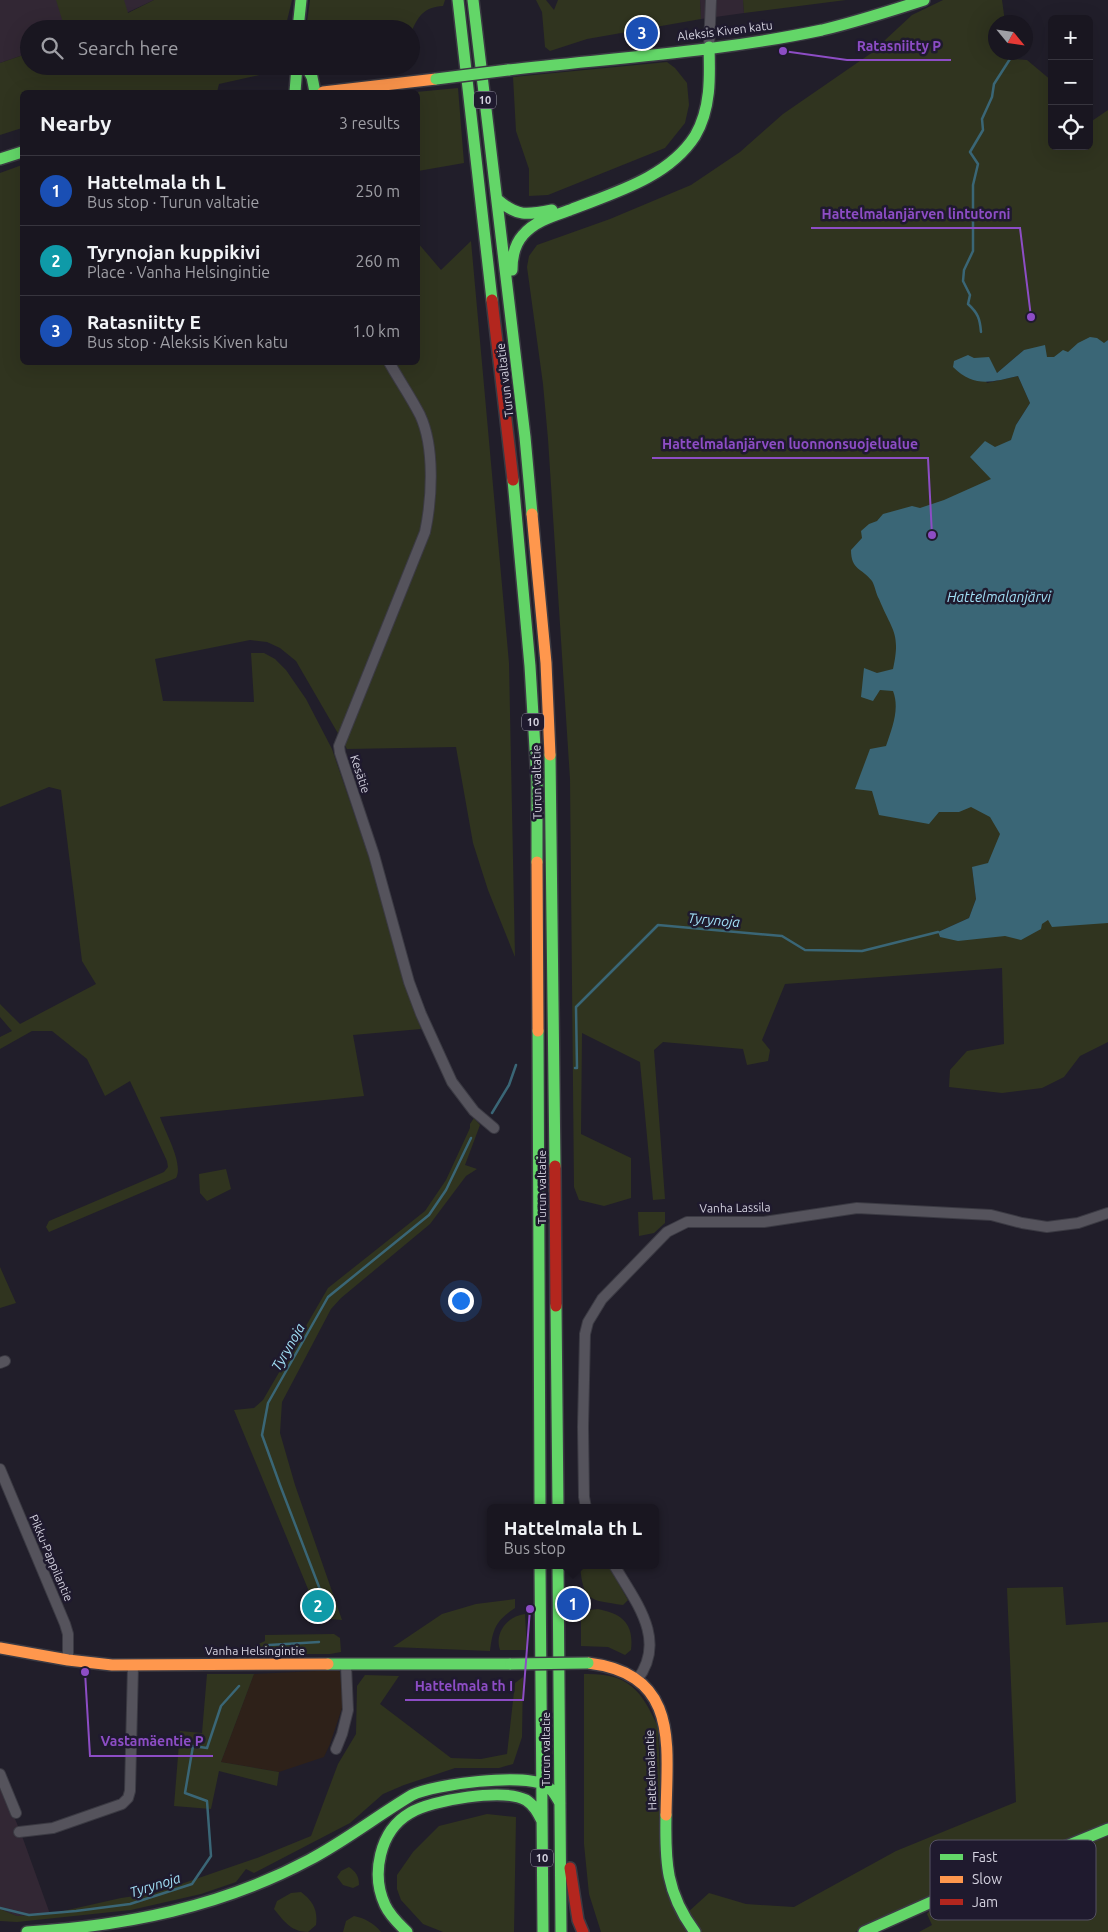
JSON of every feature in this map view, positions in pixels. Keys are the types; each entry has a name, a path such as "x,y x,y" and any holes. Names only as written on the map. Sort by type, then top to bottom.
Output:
{"main road":[{"path":"299,20 301,0"},
{"name":"Turun valtatie","path":"457,0 463,38 514,492 530,666 537,781 540,1504"},
{"name":"Turun valtatie","path":"473,0 511,311 541,592 550,735 558,1504"},
{"name":"Aleksis Kiven katu","path":"340,90 767,40 839,26 891,12 924,0"},
{"path":"511,311 512,258 518,242 531,228 582,204 621,190 667,165 685,149 696,134 704,116 710,80 709,47"},
{"path":"295,90 296,75"},
{"path":"311,75 315,90"},
{"path":"0,159 20,153"},
{"path":"497,199 512,212 526,215 582,204"},
{"name":"Turun valtatie","path":"540,1569 542,1932"},
{"name":"Turun valtatie","path":"558,1569 560,1932"},
{"name":"Vanha Helsingintie","path":"0,1648 68,1660 133,1666 511,1664"},
{"name":"Hattelmalantie","path":"511,1664 588,1663 613,1666 637,1680 655,1699 662,1715 666,1740 668,1863 674,1896 680,1911 695,1932"},
{"path":"527,1772 540,1736"},
{"path":"27,1932 69,1930 116,1924 209,1902 291,1870 318,1856 374,1818 418,1792 438,1787 466,1784 527,1772 554,1791 560,1803"},
{"path":"407,1932 400,1927 382,1900 376,1871 386,1840 394,1826 408,1814 422,1807 469,1797 514,1797 522,1799 533,1806 542,1821"},
{"path":"559,1823 568,1858 578,1920 583,1932"},
{"path":"1083,1840 1108,1829"},
{"path":"864,1932 930,1903"}],"street":[{"path":"709,47 711,0"},
{"name":"Kesätie","path":"390,365 421,416 426,436 430,480 430,510 425,532 339,746 374,855 409,982 421,1014 452,1082 474,1111 494,1128"},
{"name":"Vanha Lassila","path":"585,1504 583,1427 585,1334 602,1299 655,1243 676,1226 697,1221 764,1222 857,1208 991,1216 1047,1227 1078,1223 1108,1213"},
{"name":"Pikku-Pappilantie","path":"0,1468 65,1624 68,1634 68,1660"},
{"path":"616,1569 640,1610 648,1629 650,1654 648,1663 637,1680"},
{"path":"336,1749 348,1710 346,1665"},
{"path":"19,1832 53,1828 122,1804 128,1798 130,1791 133,1666"},
{"path":"0,1774 16,1813"}],"shaded area":[{"path":"0,0 154,0 111,20 20,20 20,56 0,63"},
{"path":"700,0 743,0 744,13 701,19"},
{"path":"337,1670 340,1672 343,1705 324,1757 279,1772 221,1762 254,1674"},
{"path":"0,1782 50,1914 17,1916 0,1909"}],"green space":[{"path":"56,0 124,0 128,13 154,0 292,0 287,20 62,20"},
{"path":"310,0 445,0 443,6 426,10 417,20 307,20"},
{"path":"536,0 546,0 554,10 558,0 700,0 701,19 587,39 550,51 545,47 542,12"},
{"path":"743,0 846,0 744,13"},
{"path":"943,0 1002,0 1004,15 988,15 988,60 1027,60 1048,78 1048,150 1093,150 1093,120 1108,110 1108,1042 1080,1056 1064,1077 1042,1088 1002,1093 949,1087 950,1070 967,1051 1004,1044 1002,968 785,984 762,1040 770,1050 768,1061 747,1065 743,1049 663,1042 654,1050 665,1199 653,1200 640,1062 582,1033 581,1134 631,1158 631,1198 604,1206 579,1200 574,1187 570,779 548,439 543,384 527,267 529,256 537,245 610,219 691,185 740,152 783,114 870,54 912,15","holes":["1024,350 1044,419 1016,425 1030,403 1018,376 987,383 968,355 997,373","972,867 996,915 940,937 938,932 969,918 976,899"]},
{"path":"20,56 20,75 260,75 219,84 218,90 20,90 20,129 0,135 0,63"},
{"path":"667,62 675,68 687,83 689,105 685,123 665,148 548,195 529,196 529,169 516,131 513,77"},
{"path":"458,88 464,163 420,171 420,92"},
{"path":"20,166 20,365 420,365 420,245 441,270 471,241 509,663 515,957 488,890 473,843 456,747 347,749 296,661 280,648 267,642 250,640 155,659 163,701 254,702 251,653 264,653 275,659 286,670 306,699 332,749 374,872 421,1029 353,1035 364,1096 160,1117 176,1157 178,1172 176,1178 49,1232 46,1227 49,1221 164,1172 168,1167 167,1161 130,1081 105,1096 87,1059 52,1031 32,1031 0,1049 0,1037 12,1031 0,1017 0,1004 20,1024 96,984 82,961 61,790 49,787 0,807 0,173"},
{"path":"474,1118 480,1125 465,1165 477,1169 466,1176 430,1224 341,1298 331,1309 282,1402 280,1433 295,1485 342,1620 320,1618 234,1410 254,1408 263,1400 328,1288 425,1211 446,1180"},
{"path":"226,1169 231,1189 207,1201 200,1193 199,1174"},
{"path":"638,1212 665,1212 665,1223 654,1233 639,1236"},
{"path":"0,1267 16,1303 0,1308"},
{"path":"580,1569 610,1569 628,1600 623,1605 596,1600 586,1593"},
{"path":"1063,1587 1066,1625 1108,1622 1108,1824 1069,1840 930,1840 930,1898 855,1932 701,1932 687,1913 709,1893 746,1904 794,1907 896,1851 1016,1802 1007,1588"},
{"path":"515,1599 515,1608 503,1617 496,1626 492,1636 490,1651 393,1647 442,1614 476,1604"},
{"path":"598,1609 620,1617 628,1627 631,1633 631,1650 625,1655 608,1647 581,1646 581,1611"},
{"path":"525,1614 527,1650 500,1650 499,1637 504,1626 513,1618"},
{"path":"334,1634 340,1638 341,1652 330,1654 253,1654 254,1646 265,1641 265,1635"},
{"path":"207,1674 254,1674 221,1762 279,1772 277,1786 219,1771 211,1809 174,1806 180,1731 202,1733"},
{"path":"584,1674 599,1674 612,1677 622,1680 631,1686 639,1693 658,1727 665,1889 673,1908 689,1932 601,1932 589,1894 584,1844"},
{"path":"365,1675 399,1676 380,1704 451,1758 481,1759 507,1754 515,1683 523,1677 522,1737 513,1764 499,1768 455,1768 404,1785 383,1794 350,1823 254,1873 246,1869 236,1882 201,1894 131,1910 17,1922 0,1921 0,1909 17,1916 50,1914 121,1898 155,1893 257,1858 311,1836 338,1764 356,1734 357,1686"},
{"path":"487,1814 516,1817 514,1932 443,1932 423,1924 401,1900 397,1889 397,1875 413,1852 439,1826"},
{"path":"1108,1833 1108,1932 919,1932 932,1925 927,1914 930,1910 930,1920 1096,1920 1096,1840 1091,1840"},
{"path":"349,1867 358,1877 359,1885 353,1888 343,1885 337,1877 341,1871"},
{"path":"301,1892 312,1902 316,1915 316,1925 308,1932 292,1928 274,1909 277,1901 291,1893"},
{"path":"354,1916 369,1921 381,1932 343,1932 346,1921"}],"water":[{"name":"Hattelmalanjärvi","path":"1090,337 1097,338 1104,343 1108,340 1108,923 1052,927 1048,920 1042,924 1041,929 1021,940 1005,936 958,941 940,937 938,932 969,918 976,899 972,867 988,863 1000,834 990,817 971,807 959,812 939,812 929,824 879,815 872,791 855,789 870,749 886,746 893,725 896,705 893,691 880,690 873,701 861,697 864,668 877,673 893,669 896,639 872,581 855,565 851,557 851,550 862,538 861,531 869,524 877,521 883,514 912,506 920,508 944,500 991,479 970,457 985,441 995,447 1011,440 1016,425 1030,403 1018,376 984,382 976,381 961,374 953,367 954,361 968,355 974,358 989,357 997,373 1024,350 1045,345 1047,357 1054,357 1063,350 1068,352 1078,343"}],"waterway":[{"path":"981,332 978,316 968,304 970,295 963,281 964,270 973,251 973,185 978,164 970,152 983,130 982,119 992,97 994,84 1009,60"},
{"name":"Tyrynoja","path":"575,1068 577,1068 576,1007 658,925 782,936 805,950 862,951 938,932"},
{"path":"492,1113 509,1085 516,1065"},
{"name":"Tyrynoja","path":"329,1613 262,1435 268,1403 328,1297 429,1215 446,1190 471,1138"},
{"path":"269,1645 319,1642"},
{"name":"Tyrynoja","path":"0,1908 29,1915 76,1911 130,1904 192,1884 211,1856 207,1801 185,1793 193,1746 207,1748 221,1706 239,1686"}],"traffic: fast":[{"path":"299,20 301,0"},
{"path":"458,0 492,300"},
{"path":"473,0 525,437 532,514"},
{"path":"508,70 665,54 783,38 848,23 924,0"},
{"path":"512,270 513,256 517,243 533,226 638,182 670,163 684,151 700,126 707,104 709,47"},
{"path":"436,79 508,70"},
{"path":"295,90 296,75"},
{"path":"311,75 315,90"},
{"path":"0,159 20,153"},
{"path":"497,199 517,212 536,213 552,210"},
{"path":"513,480 530,666 537,781 537,862"},
{"path":"550,755 555,1166"},
{"path":"538,1031 540,1504"},
{"path":"556,1306 558,1504"},
{"path":"540,1569 543,1932"},
{"path":"558,1569 561,1932"},
{"path":"511,1664 588,1663"},
{"path":"328,1664 511,1664"},
{"path":"27,1932 100,1925 136,1919 207,1902 242,1890 309,1860 412,1795 439,1787 479,1781 518,1780 534,1782 548,1787 556,1795 560,1803"},
{"path":"407,1932 387,1909 381,1893 379,1880 381,1854 385,1842 399,1821 420,1808 450,1800 485,1795 501,1795 526,1800 534,1807 542,1821"},
{"path":"666,1815 666,1848 669,1876 678,1904 695,1932"},
{"path":"1081,1840 1108,1829"},
{"path":"864,1932 930,1903"}],"traffic: slow":[{"path":"340,90 436,79"},
{"path":"532,514 546,663 550,755"},
{"path":"537,862 538,1031"},
{"path":"0,1648 68,1660 112,1665 328,1664"},
{"path":"588,1663 618,1670 639,1681 653,1697 662,1716 666,1739 666,1815"}],"traffic: jam":[{"path":"492,300 513,480"},
{"path":"555,1166 556,1306"},
{"path":"570,1868 578,1920 583,1932"}],"place":[{"name":"Ratasniitty E","path":"642,33"},
{"name":"Ratasniitty P","path":"783,51"},
{"name":"Hattelmalanjärven lintutorni","path":"1031,317"},
{"name":"Hattelmalanjärven luonnonsuojelualue","path":"932,535"},
{"name":"Hattelmala th L","path":"573,1604"},
{"name":"Tyrynojan kuppikivi","path":"318,1606"},
{"name":"Hattelmala th I","path":"530,1609"},
{"name":"Vastamäentie P","path":"85,1672"}]}
